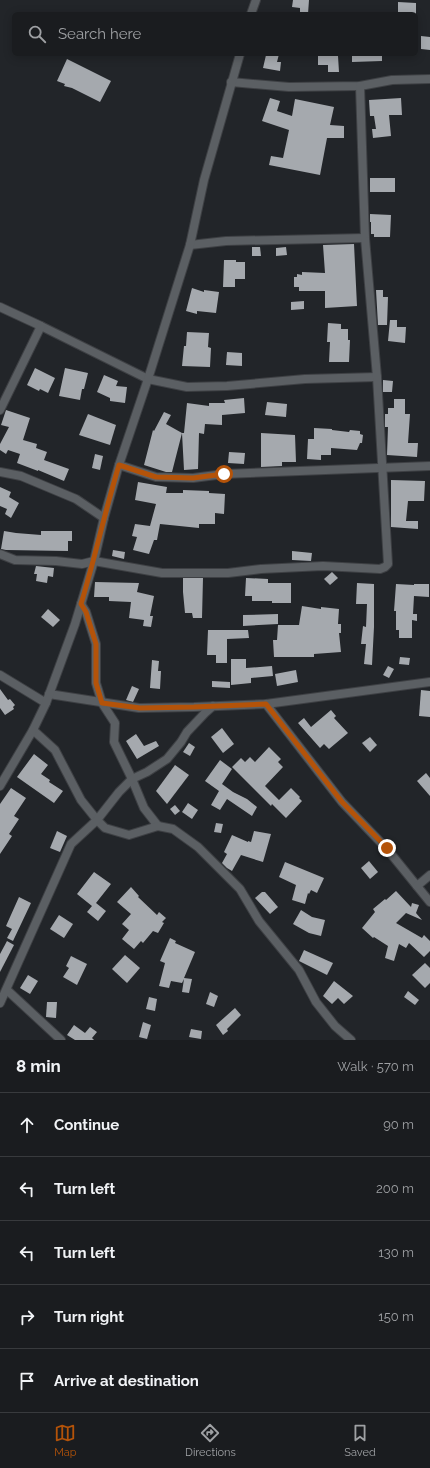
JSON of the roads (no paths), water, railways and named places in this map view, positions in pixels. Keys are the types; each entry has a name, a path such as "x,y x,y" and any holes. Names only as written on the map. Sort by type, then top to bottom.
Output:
{"street":[{"path":"253,12 256,0"},
{"path":"0,786 33,730 46,703 75,624 94,561 119,465 190,245 204,180 239,56"},
{"path":"231,82 289,87 360,86 392,80 430,79"},
{"path":"0,554 14,560 56,561 82,564 94,561 162,573 228,573 261,569 323,566 380,569 388,564 389,559 377,377 365,238 360,86"},
{"path":"190,245 226,241 365,238"},
{"path":"0,307 42,326 148,379 187,387 227,386 305,379 377,377"},
{"path":"0,410 42,326"},
{"path":"119,465 156,477 193,478 224,474 430,466"},
{"path":"0,472 21,476 76,499 104,518"},
{"path":"81,604 86,612 96,644 96,683 102,703 115,722 114,742 144,808 158,826"},
{"path":"0,676 46,703"},
{"path":"49,694 140,708 213,706 266,704 430,682"},
{"path":"266,704 342,802 387,848 430,902"},
{"path":"0,1003 71,844 97,820 119,792 132,779 147,772 174,752 187,732 213,706"},
{"path":"33,730 55,750 81,800 105,828 129,835 158,826 172,829 198,847 240,889 259,921 299,970 316,1002 335,1026 351,1040"},
{"path":"416,886 430,875"},
{"path":"7,990 61,1040"}]}
